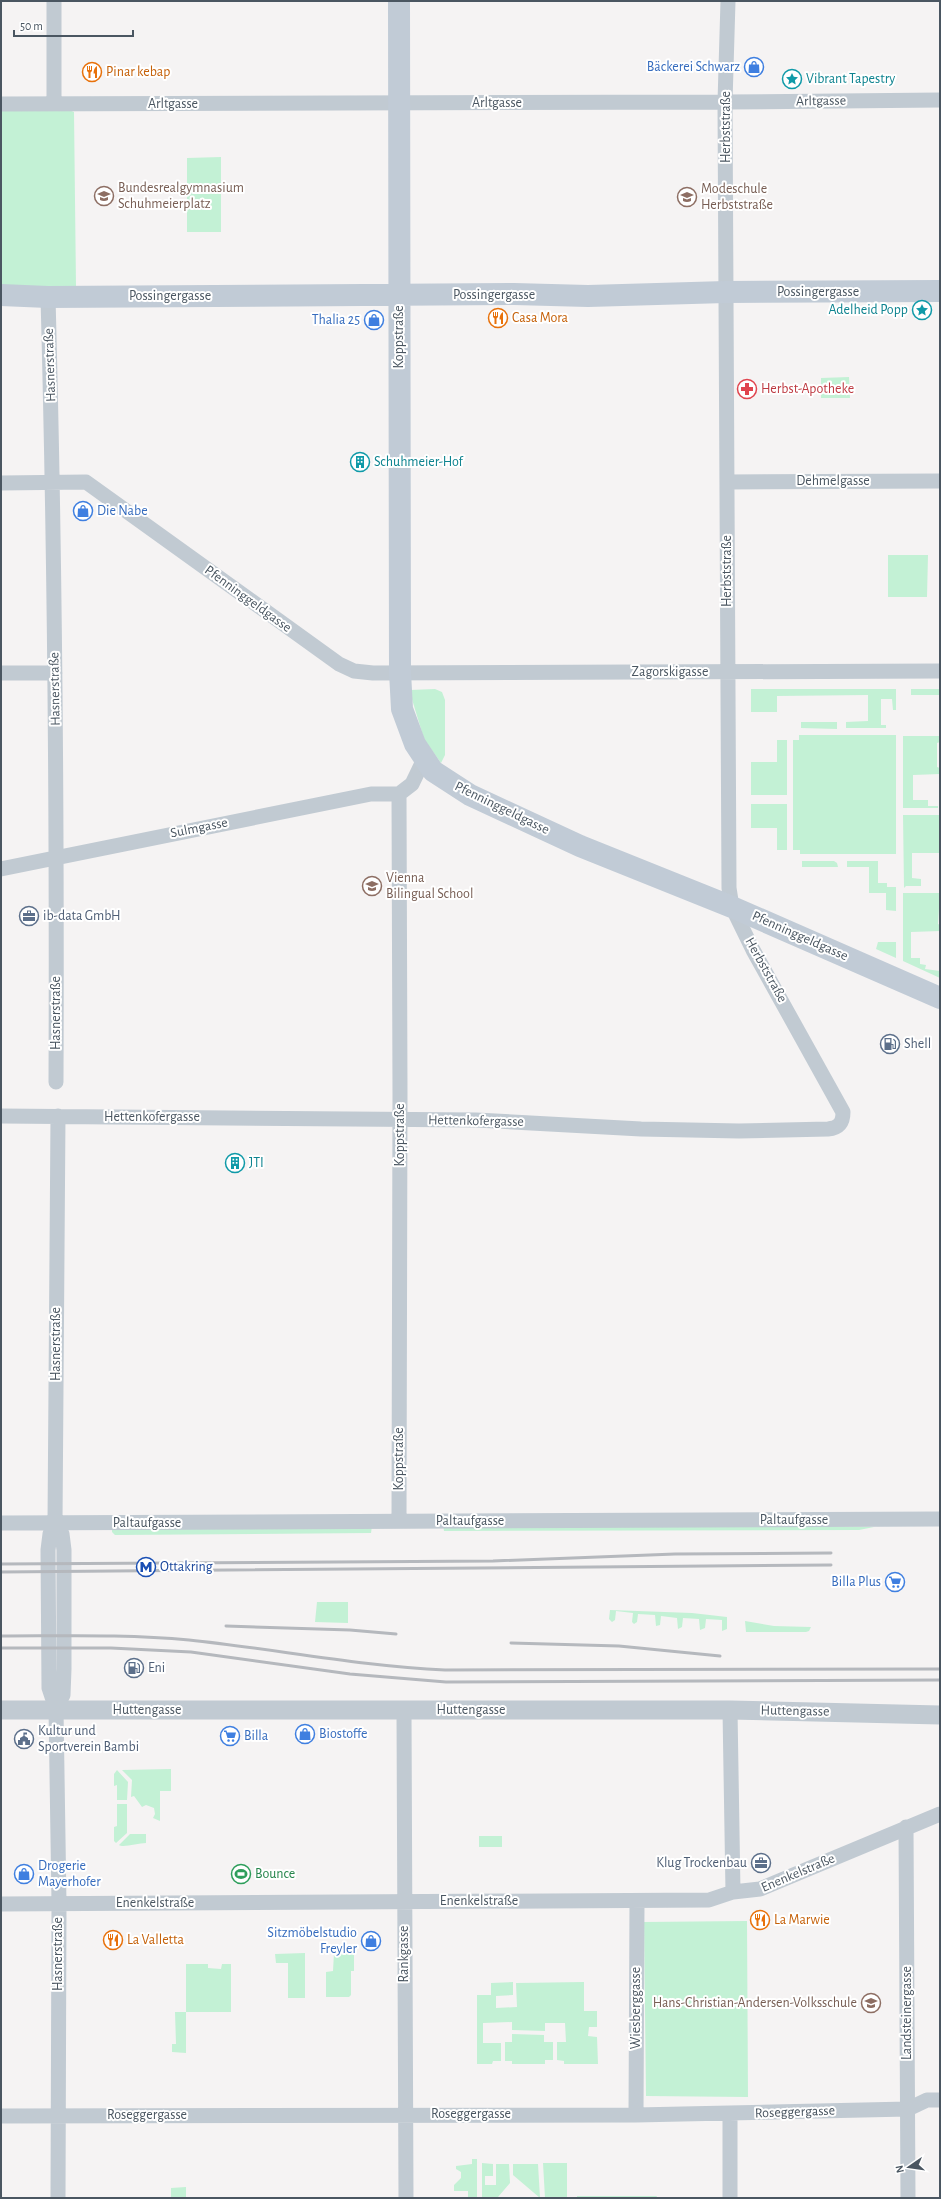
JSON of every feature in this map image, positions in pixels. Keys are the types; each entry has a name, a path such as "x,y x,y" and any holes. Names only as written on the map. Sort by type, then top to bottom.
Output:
{"main road":[{"name":"Koppstraße","path":"399,1 400,672"},
{"name":"Possingergasse","path":"1,295 48,297 399,296 514,294 588,296 726,292 940,291"},
{"name":"Pfenninggeldgasse","path":"400,672 402,709 415,744 433,771 470,795 580,846 732,907 940,998"}],"street":[{"path":"54,1 54,104"},
{"name":"Herbststraße","path":"728,1 726,102 728,888 732,907 753,950 791,1015 843,1112"},
{"name":"Arltgasse","path":"1,104 940,100"},
{"name":"Hasnerstraße","path":"48,297 53,483 57,857 56,1082"},
{"name":"Dehmelgasse","path":"727,482 940,481"},
{"name":"Pfenninggeldgasse","path":"1,483 86,482 339,664 354,671 400,672"},
{"name":"Zagorskigasse","path":"400,672 727,672 940,670"},
{"path":"1,674 55,673"},
{"path":"399,794 412,784 424,759"},
{"name":"Sulmgasse","path":"1,869 371,794 399,794"},
{"name":"Koppstraße","path":"399,794 399,1521"},
{"name":"Hettenkofergasse","path":"1,1116 513,1121 641,1129 786,1131 834,1129 843,1120 843,1112"},
{"name":"Hasnerstraße","path":"58,1116 55,1523 50,1534 48,1557 50,1688 56,1709 59,1903 58,2198"},
{"name":"Paltaufgasse","path":"1,1523 940,1519"},
{"name":"Huttengasse","path":"1,1710 730,1710 940,1715"},
{"path":"730,1710 733,1892"},
{"name":"Rankgasse","path":"404,1711 406,2198"},
{"name":"Enenkelstraße","path":"1,1904 709,1900 733,1892 760,1889 940,1814"},
{"name":"Landsteinergasse","path":"906,1827 908,2198"},
{"name":"Wiesberggasse","path":"636,1901 636,2115"},
{"name":"Roseggergasse","path":"1,2116 730,2114 908,2109 927,2100 940,2100"},
{"path":"730,2114 730,2198"}],"green space":[{"path":"1,104 54,104 74,112 76,286 1,296"},
{"path":"221,157 221,232 187,232 187,158"},
{"path":"849,377 850,398 821,398 821,378"},
{"path":"888,555 928,555 927,597 888,597"},
{"path":"435,689 442,692 445,700 445,755 441,763 424,739 410,690"},
{"path":"751,689 896,689 896,710 893,710 892,699 881,699 881,725 886,725 886,728 846,728 846,722 868,721 868,695 777,696 777,712 751,712"},
{"path":"911,689 940,689 940,695 911,695"},
{"path":"801,722 837,722 837,729 801,728"},
{"path":"799,735 896,735 896,854 800,854 800,850 793,850 793,740 799,740"},
{"path":"903,736 940,736 940,742 937,743 937,767 940,768 940,774 913,775 913,800 928,800 928,806 938,806 938,808 903,808"},
{"path":"777,740 787,740 787,795 751,795 751,762 777,762"},
{"path":"751,804 787,804 787,850 777,850 777,828 751,828"},
{"path":"903,815 940,815 940,853 912,853 912,878 921,879 921,886 906,886 904,888"},
{"path":"802,861 834,861 837,863 838,867 802,867"},
{"path":"847,861 878,861 878,883 887,883 887,887 896,887 896,911 886,910 886,893 869,893 869,867 847,867"},
{"path":"903,893 940,893 938,924 940,925 940,931 911,932 911,958 920,958 920,964 926,965 925,969 940,971 940,978 903,961"},
{"path":"878,942 896,942 896,958 876,949"},
{"path":"443,1525 874,1527 859,1530 444,1531"},
{"path":"372,1526 371,1533 115,1535 112,1532 112,1527"},
{"path":"317,1602 348,1602 348,1623 315,1622"},
{"path":"610,1610 692,1613 727,1617 727,1629 722,1631 722,1620 706,1619 705,1628 700,1630 699,1619 683,1618 682,1627 678,1629 677,1618 661,1616 660,1625 656,1626 655,1615 638,1614 637,1622 634,1624 632,1622 633,1613 616,1611 615,1620 612,1622 609,1619"},
{"path":"745,1621 774,1626 811,1627 809,1631 806,1632 746,1632"},
{"path":"171,1769 171,1791 160,1791 160,1821 153,1818 155,1814 154,1808 146,1805 142,1807 134,1796 131,1797 132,1780 122,1770"},
{"path":"117,1770 128,1782 127,1800 117,1800 117,1785 114,1786 114,1774"},
{"path":"117,1804 127,1804 127,1833 116,1843 114,1841 114,1827 117,1826"},
{"path":"130,1834 146,1834 146,1843 124,1846 119,1845"},
{"path":"479,1836 502,1836 502,1847 479,1847"},
{"path":"747,1921 748,2097 646,2096 644,1922"},
{"path":"305,1953 305,1998 288,1998 288,1963 276,1963 275,1954"},
{"path":"334,1953 354,1953 354,1971 351,1971 351,1995 349,1997 326,1997 326,1972 333,1971"},
{"path":"186,1964 208,1964 208,1968 221,1969 222,1964 231,1964 231,2012 186,2012"},
{"path":"513,1982 513,1995 496,1996 496,2008 517,2007 516,1983 584,1982 584,2011 597,2011 597,2027 589,2027 588,2036 597,2037 598,2064 564,2064 564,2061 557,2060 557,2042 566,2042 565,2023 545,2023 545,2031 512,2030 512,2022 483,2023 483,2043 501,2043 501,2061 493,2061 492,2064 477,2064 477,1995 491,1995 491,1983"},
{"path":"175,2012 186,2012 186,2053 172,2052 172,2044 176,2044"},
{"path":"512,2034 544,2035 544,2042 553,2042 553,2060 545,2060 545,2064 512,2064 512,2061 505,2061 505,2042 512,2042"},
{"path":"472,2159 477,2159 477,2198 468,2198 468,2191 454,2191 454,2185 461,2178 461,2172 456,2169 456,2166 472,2164"},
{"path":"482,2163 493,2164 493,2176 485,2176 485,2185 496,2185 496,2164 509,2164 510,2183 498,2197 499,2198 482,2198"},
{"path":"543,2163 567,2163 567,2198 545,2198"},
{"path":"513,2164 538,2164 540,2198 513,2175"},
{"path":"186,2187 186,2198 171,2198 171,2188"},
{"path":"577,2196 657,2196 656,2198 577,2198"}],"railway":[{"path":"1,1564 493,1561 675,1554 831,1553"},
{"path":"1,1572 831,1565"},
{"path":"226,1626 350,1630 396,1634"},
{"path":"1,1636 166,1638 381,1665 445,1670 940,1669"},
{"path":"511,1643 619,1646 720,1656"},
{"path":"1,1648 111,1648 191,1652 350,1674 446,1682 940,1680"}],"place":[{"name":"Bäckerei Schwarz","path":"754,67"},
{"name":"Pinar kebap","path":"92,72"},
{"name":"Vibrant Tapestry","path":"792,79"},
{"name":"Bundesrealgymnasium Schuhmeierplatz","path":"104,196"},
{"name":"Modeschule Herbststraße","path":"687,197"},
{"name":"Adelheid Popp","path":"922,310"},
{"name":"Casa Mora","path":"498,318"},
{"name":"Thalia 25","path":"374,320"},
{"name":"Herbst-Apotheke","path":"747,389"},
{"name":"Schuhmeier-Hof","path":"360,462"},
{"name":"Die Nabe","path":"83,511"},
{"name":"Vienna Bilingual School","path":"372,886"},
{"name":"ib-data GmbH","path":"29,916"},
{"name":"Shell","path":"890,1044"},
{"name":"JTI","path":"235,1163"},
{"name":"Ottakring","path":"146,1567"},
{"name":"Billa Plus","path":"895,1582"},
{"name":"Eni","path":"134,1668"},
{"name":"Biostoffe","path":"305,1734"},
{"name":"Billa","path":"230,1736"},
{"name":"Kultur und Sportverein Bambi","path":"24,1739"},
{"name":"Klug Trockenbau","path":"761,1863"},
{"name":"Drogerie Mayerhofer","path":"24,1874"},
{"name":"Bounce","path":"241,1874"},
{"name":"La Marwie","path":"760,1920"},
{"name":"La Valletta","path":"113,1940"},
{"name":"Sitzmöbelstudio Freyler","path":"371,1941"},
{"name":"Hans-Christian-Andersen-Volksschule","path":"871,2003"}]}
